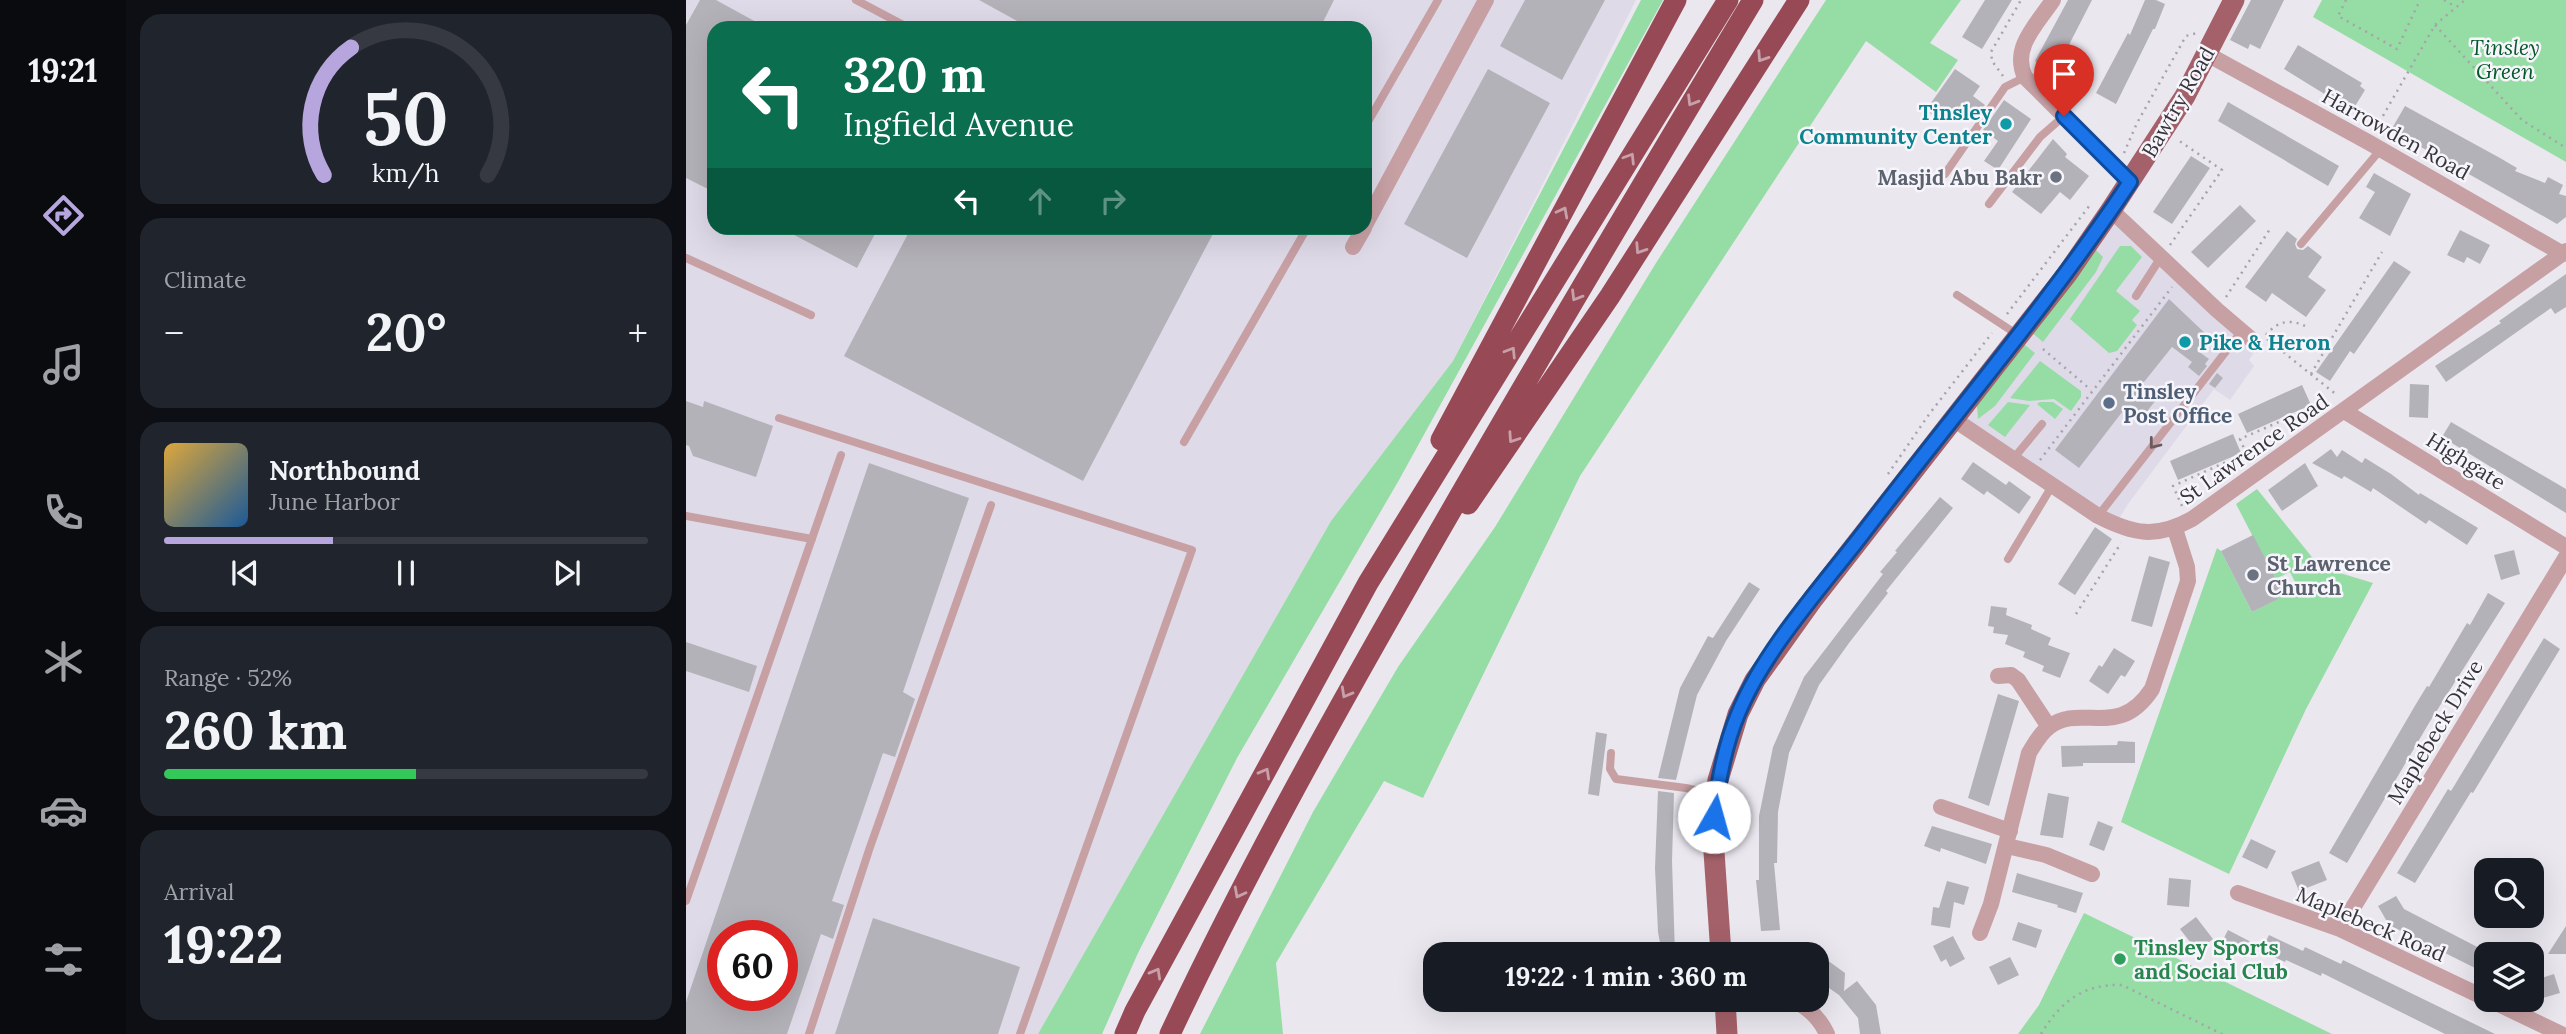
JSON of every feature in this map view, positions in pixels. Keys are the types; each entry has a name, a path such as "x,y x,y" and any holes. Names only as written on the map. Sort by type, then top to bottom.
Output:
{"highway":[{"path":"1385,556 1433,456 1676,0"},
{"path":"1125,1034 1368,583 1728,0"},
{"path":"1170,1034 1214,940 1346,693 1518,392 1753,0"},
{"path":"1381,634 1610,296 1799,0"}],"main road":[{"name":"Bawtry Road","path":"1720,942 1714,852 1716,795 1734,723 1755,680 1813,598 2067,274 2103,204 2123,175 2164,130 2234,0"},
{"path":"1727,1034 1729,1012"}],"street":[{"path":"1372,211 1486,0"},
{"path":"2053,0 2023,44 2019,55 2017,80 2064,116 2123,175"},
{"name":"Harrowden Road","path":"2207,54 2565,253"},
{"path":"2103,204 2217,310 2252,336"},
{"path":"1353,247 1359,235"},
{"name":"St Lawrence Road","path":"1952,418 2098,516 2129,530 2154,533 2181,525 2256,474 2565,253"},
{"name":"Highgate","path":"2348,408 2566,547"},
{"path":"1980,933 1991,904 2029,754 2049,727 2071,719 2115,718 2128,713 2146,698 2152,689 2188,581 2181,525"},
{"name":"Maplebeck Drive","path":"2340,929 2566,556"},
{"path":"1998,676 2011,676 2018,680 2049,727"},
{"path":"1941,807 2092,874"},
{"name":"Maplebeck Road","path":"2238,893 2340,929 2474,992"},
{"path":"1811,1012 1818,1018 1827,1034"},
{"name":"Maplebeck Road","path":"2515,1012 2561,1034"}],"lane":[{"path":"856,0 896,21"},
{"path":"1372,115 1438,0"},
{"path":"1945,174 1994,100 2017,80"},
{"path":"1989,204 2040,136 2064,116"},
{"path":"2301,244 2374,145"},
{"path":"1184,442 1303,235"},
{"path":"2136,296 2161,257"},
{"path":"686,258 811,315"},
{"path":"1957,295 2018,335"},
{"path":"2098,516 2252,336"},
{"path":"779,418 1192,550 1020,1034"},
{"path":"2013,459 2042,424"},
{"path":"686,901 841,455"},
{"path":"2008,559 2052,485"},
{"path":"809,1034 869,850 991,505"},
{"path":"686,516 812,539"},
{"path":"1611,753 1610,769 1616,779 1686,788 1716,795"}],"path":[{"path":"2017,80 1998,72 1991,52 2021,0"},
{"path":"2346,0 2338,16 2397,48 2420,0"},
{"path":"2444,0 2456,7"},
{"path":"2374,145 2435,25 2465,0"},
{"path":"2435,25 2522,120 2566,148"},
{"path":"2123,175 2137,123 2186,36 2205,31 2217,34"},
{"path":"2161,257 2222,170 2164,130"},
{"path":"1887,484 1888,471 2000,323 2103,204"},
{"path":"2217,310 2270,229"},
{"path":"2311,374 2382,252"},
{"path":"2031,471 2180,276"},
{"path":"2252,336 2288,320 2309,328"},
{"path":"2252,336 2311,374 2348,408"},
{"path":"2043,349 2092,390"},
{"path":"2256,474 2240,439 2311,408 2320,428"},
{"path":"2181,525 2174,486 2246,453"},
{"path":"2076,614 2129,530"},
{"path":"2041,1034 2050,1019 2079,994 2093,987 2107,985 2122,985 2222,1034"}],"shaded area":[{"path":"686,0 1636,0 1453,361 1331,521 1038,1034 686,1034"},
{"path":"2111,210 2259,346 2249,360 2254,366 2230,400 2214,389 2115,525 1952,418"}],"green space":[{"path":"1641,0 1663,0 1399,480 1237,758 1138,953 1102,1034 1038,1034 1331,521 1453,361"},
{"path":"1826,0 1961,0 1930,43 1958,60 1936,92 1866,41 1580,476 1423,798 1384,781 1276,963 1283,1034 1200,1034 1313,812 1398,667 1495,527 1656,263"},
{"name":"Tinsley Green","path":"2322,0 2566,0 2566,162 2313,17"},
{"path":"2120,246 2131,246 2142,257 2116,291 2140,311 2132,320 2137,325 2117,351 2109,353 2070,319"},
{"path":"2095,249 2103,257 2096,272 2043,342 2030,331"},
{"path":"2021,342 2035,353 1995,406 1978,419 1977,406"},
{"path":"2040,361 2081,391 2081,397 2071,411 2054,399 2029,401 2010,398"},
{"path":"2008,402 2030,405 2005,437 1988,425"},
{"path":"2053,402 2063,409 2055,419 2037,404"},
{"path":"2257,489 2320,567 2373,583 2306,709 2229,874 2121,822 2217,548 2252,612 2277,599 2274,592 2295,582 2290,572 2275,579 2236,504"},
{"name":"Tinsley Sports and Social Club","path":"2084,913 2332,1034 2018,1034 2039,1005"}],"building":[{"path":"700,0 716,0 754,21 707,21 707,188 686,178 686,25"},
{"path":"979,0 1334,0 1324,21 1017,21"},
{"path":"1525,0 1605,0 1562,80 1500,46"},
{"path":"1985,0 2012,0 1982,49 1962,37"},
{"path":"2068,0 2092,0 2055,72 2035,61"},
{"path":"2145,0 2156,0 2165,4 2116,104 2096,93 2128,33 2130,35"},
{"path":"2251,0 2284,0 2260,49 2250,44 2248,49 2230,40"},
{"path":"2298,45 2362,83 2360,86 2365,90 2352,111 2284,69"},
{"path":"1488,69 1550,103 1467,258 1404,224"},
{"path":"1955,69 1980,86 1973,96 1985,105 1973,121 1962,113 1956,122 1946,115 1941,121 1926,110"},
{"name":"Tinsley Community Center","path":"2004,100 2031,119 1998,170 1984,161 1998,141 1983,130"},
{"path":"2228,102 2339,166 2328,186 2218,121"},
{"path":"2405,106 2517,168 2515,171 2545,183 2548,177 2563,185 2559,194 2566,196 2566,217 2557,224 2391,130"},
{"name":"Masjid Abu Bakr","path":"2053,139 2067,154 2065,157 2089,176 2070,200 2060,192 2041,214 2012,192"},
{"path":"2191,156 2210,168 2172,224 2153,212"},
{"path":"2374,173 2411,194 2390,236 2359,218 2375,192 2366,187"},
{"path":"2240,205 2256,221 2208,268 2191,252"},
{"path":"2460,230 2490,245 2480,264 2467,257 2464,263 2447,255"},
{"path":"2287,231 2297,239 2297,249 2303,250 2308,246 2322,257 2308,277 2326,290 2306,317 2272,293 2266,302 2245,287"},
{"path":"794,235 874,235 857,268"},
{"path":"907,235 1212,235 1083,481 844,356"},
{"path":"2394,261 2411,272 2354,354 2350,351 2330,381 2316,372"},
{"path":"2566,274 2566,307 2555,314 2551,308 2446,382 2435,366 2501,323 2499,321"},
{"path":"2169,299 2209,337 2198,351 2209,359 2205,364 2207,366 2199,376 2188,367 2192,362 2172,347 2140,387 2156,400 2141,419 2126,407 2079,468 2055,450"},
{"path":"2217,373 2223,378 2215,388 2209,384"},
{"path":"2410,384 2429,385 2428,418 2409,417"},
{"path":"2302,385 2311,405 2247,433 2238,414"},
{"path":"686,401 703,407 704,401 773,426 756,477 693,456 686,445"},
{"path":"2451,422 2566,489 2566,513 2442,437"},
{"path":"2233,434 2241,453 2178,480 2170,461"},
{"path":"2331,449 2337,457 2342,450 2362,463 2365,458 2419,495 2420,493 2478,528 2467,545 2429,520 2426,524 2373,488 2371,492 2344,476 2342,479 2312,463"},
{"path":"1973,462 2006,485 2009,481 2031,497 2019,514 1987,491 1984,495 1961,479"},
{"path":"869,463 969,498 903,692 915,699 895,757 883,753 832,901 844,905 833,939 821,934 798,1002 798,920 714,920"},
{"path":"2305,463 2318,486 2282,511 2268,490"},
{"path":"1940,497 1953,508 1886,591 1888,593 1819,685 1789,753 1778,812 1777,863 1774,863 1780,930 1761,931 1756,880 1759,880 1759,816 1773,747 1804,677 1883,574 1880,572 1897,552 1895,551"},
{"path":"2095,527 2112,539 2075,595 2058,584"},
{"name":"St Lawrence Church","path":"2253,535 2281,589 2274,592 2278,599 2252,612 2221,551"},
{"path":"2514,550 2520,574 2501,580 2494,555"},
{"path":"2149,556 2170,562 2152,627 2131,621"},
{"path":"1749,582 1760,589 1726,641 1697,695 1676,780 1658,778 1680,688 1708,636 1713,638"},
{"path":"2488,593 2505,603 2429,723 2347,863 2329,853 2427,686 2429,687 2467,623 2470,625"},
{"path":"1991,606 2007,608 2006,615 2032,625 2031,629 2051,638 2048,645 2070,653 2060,678 2042,671 2044,666 2023,657 2025,652 2005,644 2008,635 1993,633 1994,627 1988,626"},
{"path":"2544,638 2560,649 2473,793 2471,792 2415,883 2397,873 2448,789 2451,791"},
{"path":"686,642 757,666 749,692 686,671"},
{"path":"2114,648 2135,661 2125,677 2121,675 2108,694 2089,681"},
{"path":"1998,694 2019,701 1989,806 1968,798"},
{"path":"1596,732 1607,734 1599,796 1588,794"},
{"path":"2118,741 2135,742 2135,763 2083,763 2083,766 2062,767 2061,746 2117,745"},
{"path":"1658,791 1674,793 1672,861 1675,942 1660,942 1655,868"},
{"path":"2048,793 2069,797 2063,838 2040,835"},
{"path":"2098,821 2113,827 2104,851 2089,845"},
{"path":"1932,826 1992,844 1986,864 1941,848 1940,852 1924,846"},
{"path":"2251,839 2276,851 2267,869 2242,857"},
{"path":"2319,861 2327,880 2299,891 2291,872"},
{"path":"2017,873 2083,893 2076,913 2012,892"},
{"path":"2169,878 2191,880 2189,907 2167,905"},
{"path":"1947,881 1969,887 1964,905 1954,902 1950,928 1931,925 1933,907 1939,908"},
{"path":"2396,896 2404,909 2474,945 2474,968 2389,925 2378,906"},
{"path":"2196,917 2213,939 2197,951 2180,929"},
{"path":"873,918 1020,967 998,1034 835,1034"},
{"path":"2018,922 2042,930 2036,948 2012,940"},
{"path":"2566,926 2566,954 2548,954"},
{"path":"2228,930 2253,943 2245,958 2220,946"},
{"path":"2269,935 2303,951 2305,947 2341,964 2343,960 2495,1034 2445,1034 2322,973 2321,976 2261,951"},
{"path":"1953,936 1965,959 1950,967 1946,959 1941,962 1933,946"},
{"path":"707,940 707,1011 795,1011 787,1034 686,1034 686,1002"},
{"path":"2010,957 2019,975 1998,985 1989,967"},
{"path":"1829,961 1845,973 1844,991 1857,981 1876,1005 1881,1034 1860,1034 1858,1018 1839,995 1829,988"},
{"path":"2554,974 2560,993 2544,998 2544,977"}],"place":[{"name":"Tinsley Community Center","path":"2006,124"},
{"name":"Masjid Abu Bakr","path":"2056,177"},
{"name":"Pike & Heron","path":"2185,342"},
{"name":"Tinsley Post Office","path":"2109,403"},
{"name":"St Lawrence Church","path":"2253,575"},
{"name":"Tinsley Sports and Social Club","path":"2120,959"}],"route":[{"path":"1714,817 1718,780 1728,743 1738,714 1755,680 1821,587 2067,274 2130,182 2064,116"}]}
